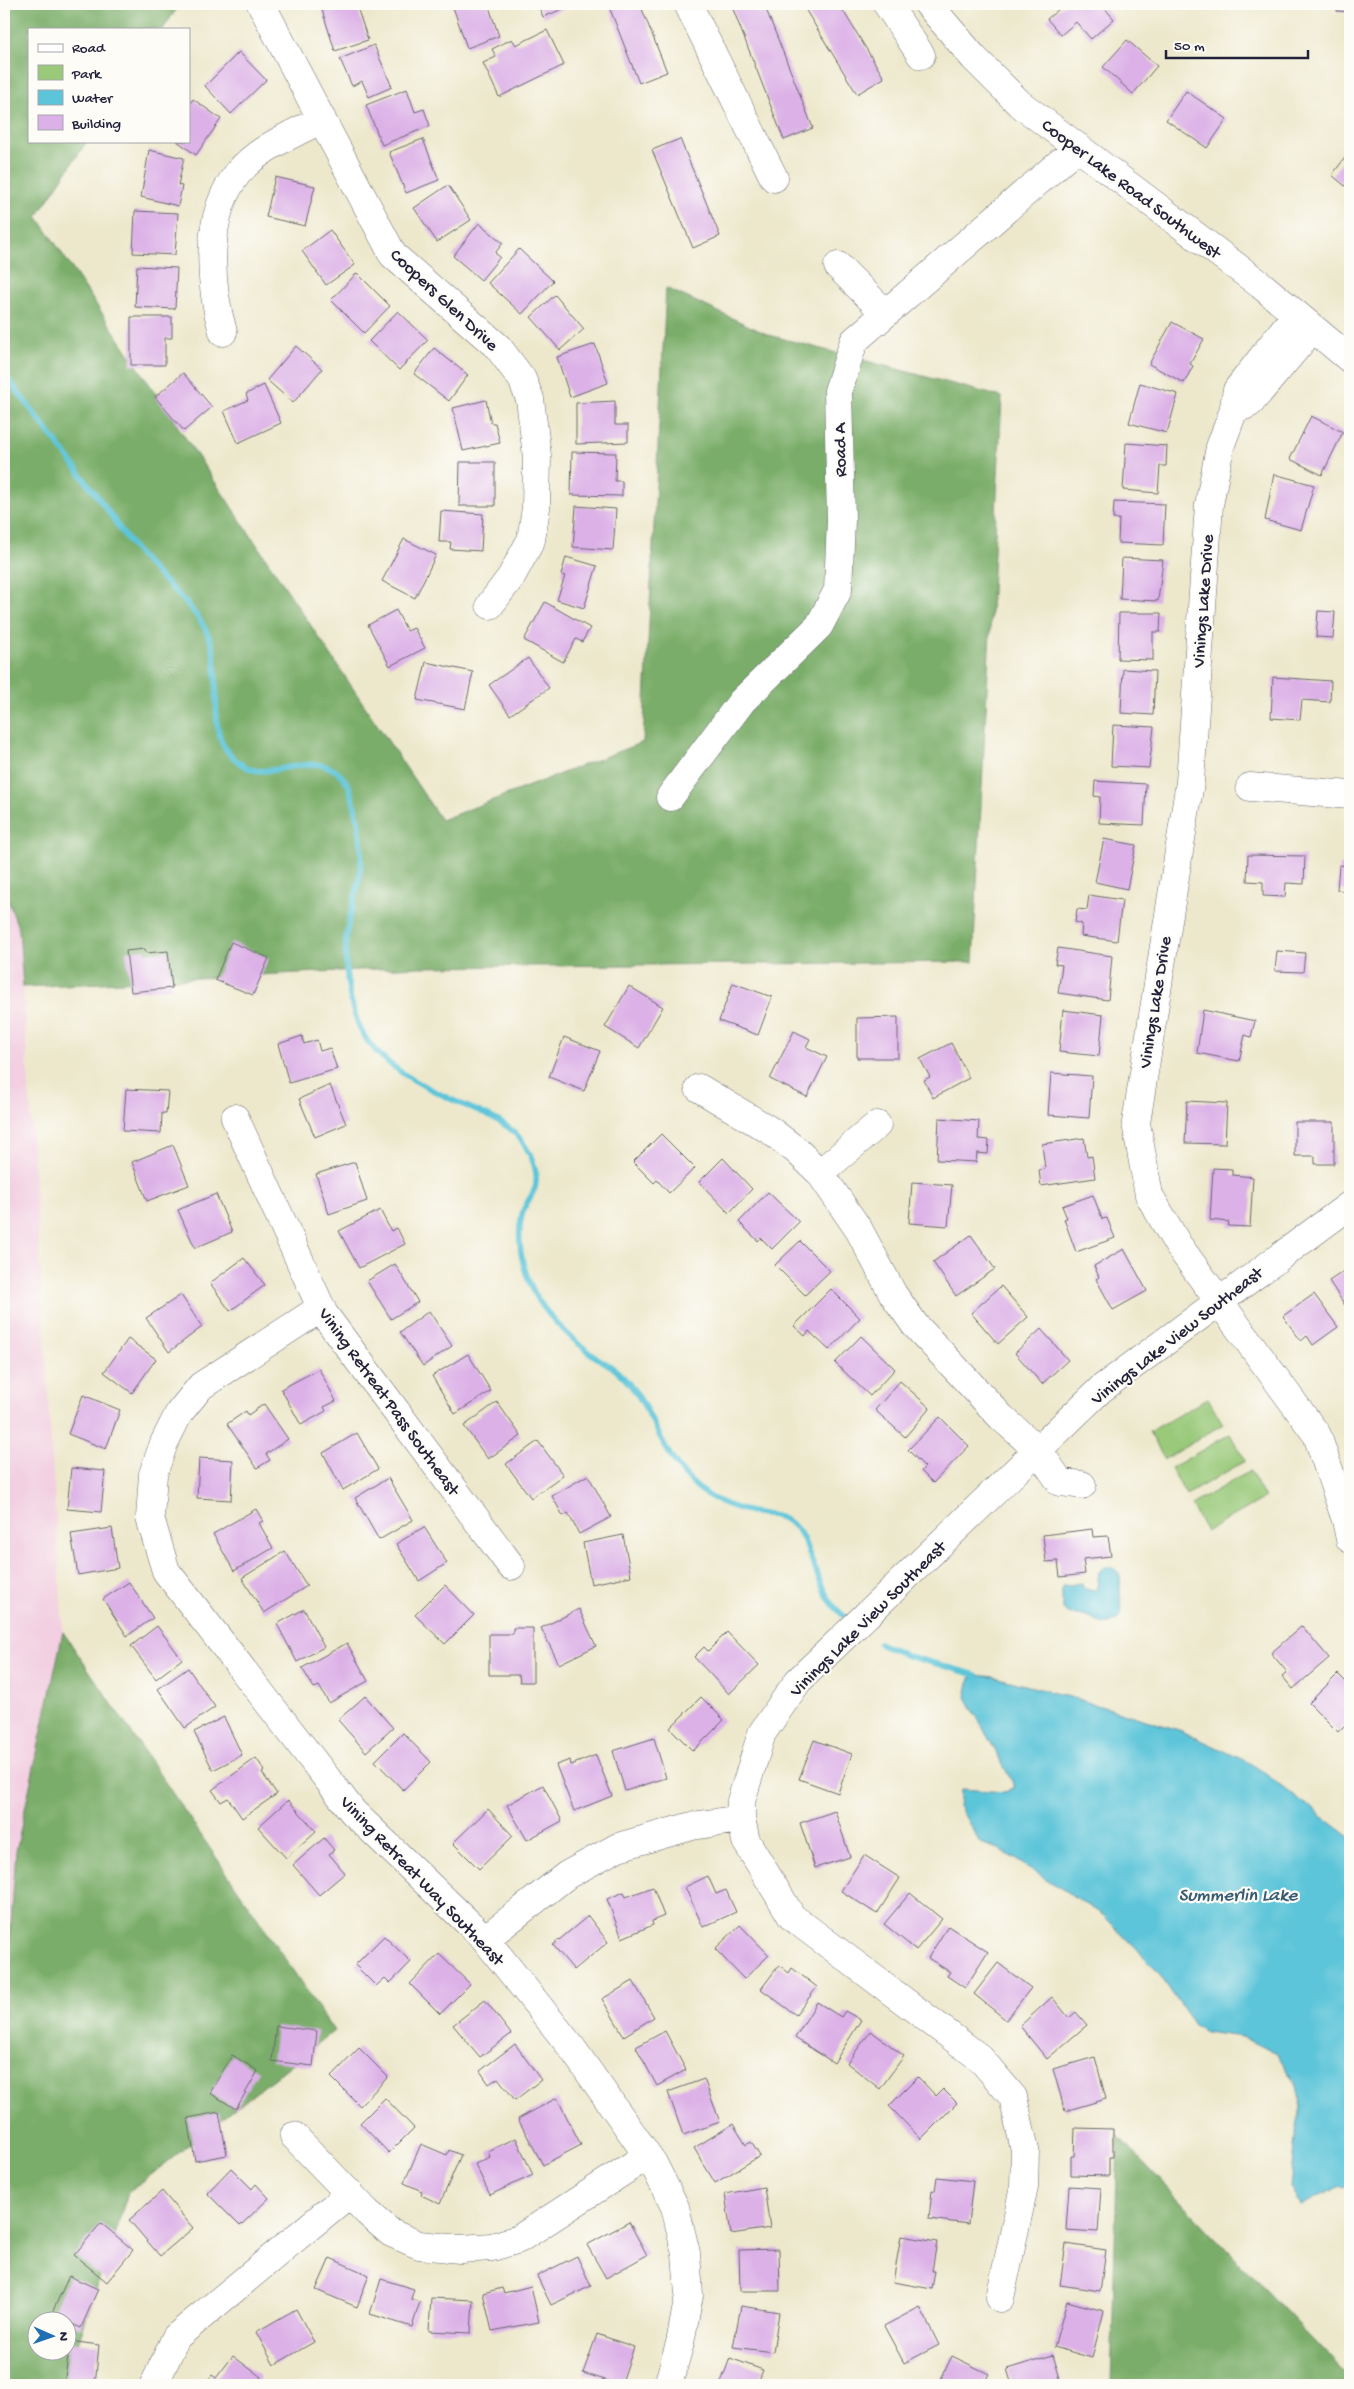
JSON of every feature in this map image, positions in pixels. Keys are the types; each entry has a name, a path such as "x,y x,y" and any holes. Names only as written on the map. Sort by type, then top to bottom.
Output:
{"street":[{"name":"Coopers Glen Drive","path":"261,4 393,254 498,347 522,379 530,399 537,456 536,508 531,540 511,577 490,604"},
{"path":"688,4 774,178"},
{"path":"886,4 921,55"},
{"name":"Cooper Lake Road Southwest","path":"928,4 974,58 1019,103 1261,285 1346,356"},
{"path":"223,332 216,306 212,234 220,201 238,173 254,159 282,140 322,119"},
{"name":"Road A","path":"670,797 742,701 819,626 838,590 841,520 838,391 854,341 1078,147"},
{"path":"838,266 886,313"},
{"path":"1233,412 1250,403 1269,381 1304,321"},
{"name":"Vinings Lake Drive","path":"1304,321 1237,390 1233,412 1220,446 1209,505 1190,782 1136,1123 1149,1195 1178,1246 1317,1435 1345,1501 1350,1539"},
{"path":"1269,381 1314,356 1346,356"},
{"path":"1250,786 1350,795"},
{"path":"699,1088 771,1131 797,1151 820,1173 859,1230 893,1294 915,1325 1001,1417 1038,1450 1060,1482 1082,1485"},
{"name":"Vining Retreat Pass Southeast","path":"235,1118 321,1308 511,1566"},
{"path":"820,1173 877,1125"},
{"name":"Vinings Lake View Southeast","path":"1000,2298 1024,2187 1025,2150 1013,2097 980,2058 792,1916 746,1841 740,1819 742,1801 762,1733 798,1681 1101,1389 1350,1205"},
{"name":"Vining Retreat Way Southeast","path":"321,1308 201,1386 179,1413 164,1443 153,1474 150,1518 166,1571 353,1812 485,1938 572,2048 647,2156 675,2207 686,2252 690,2295 680,2343 668,2385"},
{"path":"485,1938 568,1875 618,1846 692,1826 740,1819"},
{"path":"294,2136 367,2212 392,2233 419,2245 460,2249 492,2247 519,2239 647,2156"},
{"path":"154,2385 176,2337 350,2193"}],"shaded area":[{"path":"4,890 19,930 63,1632 16,1851 4,2027"}],"green space":[{"path":"4,4 180,4 164,28 28,28 28,142 86,142 37,216 441,820 643,742 666,288 769,335 1002,397 973,962 418,967 23,987 19,930 4,890"},
{"path":"1208,1398 1223,1424 1165,1459 1149,1432"},
{"path":"1230,1434 1245,1461 1186,1495 1171,1468"},
{"path":"1250,1471 1265,1498 1206,1532 1191,1505"},
{"path":"63,1632 334,2031 128,2193 78,2343 78,2312 28,2312 28,2362 72,2362 64,2385 4,2385 4,2027 16,1851"},
{"path":"1118,2136 1350,2378 1350,2385 1111,2385"}],"water":[{"path":"1111,1567 1119,1574 1120,1580 1122,1610 1119,1618 1109,1624 1103,1624 1087,1616 1071,1614 1062,1608 1062,1586 1082,1583 1083,1588 1093,1591 1097,1588 1099,1572"},
{"name":"Summerlin Lake","path":"976,1675 995,1677 1077,1699 1182,1731 1252,1764 1350,1837 1350,2187 1340,2186 1301,2206 1290,2188 1295,2136 1301,2107 1295,2082 1277,2054 1243,2037 1205,2032 1194,2025 1155,1968 1103,1915 999,1849 980,1843 959,1806 961,1789 1005,1792 1015,1787 966,1697 970,1678"}],"building":[{"path":"342,4 356,4 368,40 335,51 322,10"},
{"path":"452,4 488,4 499,36 467,48"},
{"path":"538,4 575,4 543,17"},
{"path":"608,4 640,4 667,72 639,83"},
{"path":"731,4 764,4 813,128 784,140"},
{"path":"802,4 839,4 884,78 857,94"},
{"path":"1065,4 1101,4 1114,19 1091,39 1076,22 1061,35 1047,19"},
{"path":"1337,4 1350,4 1350,12 1337,11"},
{"path":"547,30 564,65 499,97 483,63 496,57 492,49 512,39 516,45"},
{"path":"1127,40 1157,66 1133,94 1103,67"},
{"path":"374,45 392,87 369,97 362,81 352,86 340,59"},
{"path":"239,52 266,80 231,114 205,86"},
{"path":"407,89 415,112 424,109 430,126 382,145 366,105"},
{"path":"1186,91 1227,119 1207,148 1166,120"},
{"path":"193,99 221,119 196,155 178,142 190,142 190,104"},
{"path":"423,139 439,180 406,193 389,152"},
{"path":"680,139 720,236 693,248 652,150"},
{"path":"149,150 184,158 178,185 182,186 178,206 141,197"},
{"path":"1350,151 1350,190 1332,175"},
{"path":"275,177 315,186 305,226 266,217"},
{"path":"448,185 471,220 437,242 414,208"},
{"path":"135,211 178,213 175,255 133,253"},
{"path":"479,223 503,243 495,253 500,257 481,280 453,256"},
{"path":"330,230 355,265 326,285 302,251"},
{"path":"519,249 553,281 522,314 488,283"},
{"path":"137,266 177,268 175,309 135,307"},
{"path":"357,273 390,306 364,333 331,300"},
{"path":"555,295 584,329 560,350 531,317"},
{"path":"398,311 428,340 399,370 369,341"},
{"path":"131,317 172,317 172,338 165,338 165,365 131,365"},
{"path":"1172,322 1204,339 1190,364 1193,366 1184,383 1149,364"},
{"path":"595,344 608,383 570,397 557,357"},
{"path":"296,346 322,369 293,403 267,380"},
{"path":"434,348 468,375 449,401 414,374"},
{"path":"183,373 212,407 184,431 155,397"},
{"path":"1140,383 1178,394 1167,433 1129,423"},
{"path":"264,385 281,423 238,443 224,411 248,400 246,394"},
{"path":"486,400 491,423 495,423 500,443 463,451 453,408"},
{"path":"615,401 615,425 628,425 628,442 576,444 576,403"},
{"path":"1311,416 1343,432 1322,475 1290,459"},
{"path":"1126,443 1167,446 1166,466 1160,466 1158,493 1123,490"},
{"path":"572,452 616,453 615,481 622,481 622,496 571,495"},
{"path":"460,462 495,462 495,506 459,506"},
{"path":"1274,474 1314,485 1301,530 1265,520"},
{"path":"1114,502 1165,504 1163,545 1118,543 1119,519 1113,519"},
{"path":"576,506 616,509 613,550 573,547"},
{"path":"441,511 483,514 481,551 450,549 451,542 439,542"},
{"path":"404,539 436,555 415,598 382,581"},
{"path":"566,557 597,566 584,608 557,600 565,576 561,575"},
{"path":"1122,558 1163,560 1158,601 1120,599"},
{"path":"545,602 590,628 582,642 576,639 563,662 524,640"},
{"path":"396,610 407,631 414,628 425,648 390,666 368,625"},
{"path":"1318,611 1335,612 1333,638 1316,637"},
{"path":"1119,613 1161,613 1160,632 1153,632 1153,660 1118,659"},
{"path":"528,658 549,688 510,715 489,685"},
{"path":"426,662 473,672 465,709 417,700"},
{"path":"1123,669 1155,671 1153,715 1121,713"},
{"path":"1273,677 1331,681 1330,702 1302,700 1300,720 1271,718"},
{"path":"1113,725 1154,727 1149,768 1111,766"},
{"path":"1095,781 1146,784 1144,825 1099,823 1100,797 1094,796"},
{"path":"1104,839 1136,845 1127,889 1095,882"},
{"path":"1248,855 1305,856 1304,884 1286,883 1285,897 1263,896 1263,882 1247,881"},
{"path":"1339,865 1350,866 1350,891 1337,890"},
{"path":"1089,895 1122,900 1117,941 1081,936 1082,924 1075,922 1077,909 1087,910"},
{"path":"231,942 269,958 253,995 215,980"},
{"path":"1058,948 1112,956 1108,1000 1058,993 1062,965 1055,964"},
{"path":"145,949 146,953 168,951 172,988 131,992 126,951"},
{"path":"1277,951 1305,953 1303,972 1275,971"},
{"path":"733,983 772,997 758,1035 719,1021"},
{"path":"629,986 663,1007 639,1048 605,1027"},
{"path":"1063,1010 1103,1015 1099,1056 1059,1052"},
{"path":"1203,1010 1255,1021 1251,1037 1245,1035 1239,1061 1197,1053"},
{"path":"898,1017 898,1058 857,1058 857,1018"},
{"path":"794,1031 810,1039 806,1047 827,1057 807,1097 770,1079"},
{"path":"302,1036 304,1044 317,1040 320,1051 330,1048 337,1069 289,1083 278,1044"},
{"path":"564,1037 600,1051 584,1091 549,1077"},
{"path":"951,1043 969,1078 933,1098 924,1080 930,1077 920,1059"},
{"path":"1051,1073 1092,1076 1089,1118 1048,1115"},
{"path":"330,1085 346,1124 315,1137 299,1099"},
{"path":"126,1089 168,1091 166,1113 162,1113 161,1133 123,1131"},
{"path":"1187,1101 1227,1103 1225,1144 1185,1143"},
{"path":"939,1118 979,1121 978,1139 989,1140 988,1154 977,1153 976,1162 937,1160"},
{"path":"1295,1122 1334,1122 1334,1164 1315,1164 1315,1156 1295,1156"},
{"path":"661,1134 695,1168 669,1193 657,1180 654,1183 633,1162"},
{"path":"1084,1138 1087,1157 1092,1156 1095,1178 1041,1186 1039,1170 1045,1169 1042,1144"},
{"path":"173,1145 189,1185 147,1201 132,1162"},
{"path":"723,1158 752,1189 729,1213 699,1182"},
{"path":"355,1162 367,1201 329,1214 316,1174"},
{"path":"1213,1168 1232,1169 1232,1175 1253,1177 1250,1227 1228,1226 1229,1222 1210,1220"},
{"path":"912,1182 952,1185 948,1226 909,1223"},
{"path":"768,1192 799,1222 772,1249 761,1238 758,1241 739,1222"},
{"path":"216,1194 232,1232 195,1248 178,1210"},
{"path":"1093,1195 1102,1219 1107,1218 1115,1238 1076,1252 1064,1219 1067,1218 1062,1206"},
{"path":"380,1210 391,1231 397,1228 405,1244 359,1268 339,1231"},
{"path":"971,1235 995,1269 956,1296 933,1262"},
{"path":"800,1241 830,1271 805,1295 775,1265"},
{"path":"1124,1249 1147,1291 1113,1310 1096,1279 1099,1277 1094,1266"},
{"path":"244,1258 265,1285 230,1311 210,1283"},
{"path":"395,1264 418,1302 391,1319 367,1281"},
{"path":"1350,1267 1350,1308 1348,1310 1329,1281"},
{"path":"1001,1286 1028,1317 998,1344 971,1313"},
{"path":"831,1289 860,1318 829,1350 809,1331 805,1336 794,1326"},
{"path":"1314,1294 1338,1327 1313,1345 1307,1336 1301,1341 1283,1316"},
{"path":"181,1295 202,1327 169,1352 146,1318"},
{"path":"429,1311 452,1346 423,1366 400,1332"},
{"path":"1041,1329 1068,1360 1042,1384 1015,1353"},
{"path":"861,1336 895,1369 870,1396 835,1363"},
{"path":"128,1339 156,1359 132,1393 104,1372"},
{"path":"468,1354 491,1391 455,1414 432,1376"},
{"path":"319,1369 336,1401 324,1407 326,1411 301,1425 281,1389"},
{"path":"900,1381 930,1408 905,1437 875,1410"},
{"path":"83,1395 120,1410 106,1449 68,1434"},
{"path":"497,1402 521,1436 488,1459 464,1426"},
{"path":"264,1404 288,1439 266,1454 270,1460 257,1468 227,1424 246,1411 248,1415"},
{"path":"940,1417 969,1446 933,1483 921,1471 925,1467 908,1450"},
{"path":"357,1433 378,1469 343,1490 323,1453"},
{"path":"538,1441 563,1475 531,1498 506,1464"},
{"path":"199,1458 233,1460 231,1500 197,1498"},
{"path":"71,1468 105,1471 101,1512 67,1509"},
{"path":"588,1475 611,1517 579,1534 568,1513 563,1516 552,1496"},
{"path":"388,1478 413,1520 379,1540 355,1498"},
{"path":"256,1509 263,1521 259,1523 273,1548 234,1571 213,1534"},
{"path":"424,1527 447,1563 419,1581 396,1544"},
{"path":"112,1528 118,1568 78,1575 71,1534"},
{"path":"1092,1529 1093,1537 1108,1536 1111,1556 1083,1559 1085,1574 1060,1577 1058,1561 1046,1562 1043,1535"},
{"path":"623,1535 631,1576 591,1584 583,1543"},
{"path":"285,1551 307,1586 264,1613 242,1578"},
{"path":"129,1582 153,1618 127,1636 103,1599"},
{"path":"445,1585 474,1615 445,1644 415,1615"},
{"path":"304,1609 324,1647 297,1662 277,1624"},
{"path":"579,1609 596,1646 559,1664 541,1628"},
{"path":"157,1626 182,1659 156,1679 131,1646"},
{"path":"1302,1626 1329,1658 1293,1689 1282,1676 1287,1672 1271,1653"},
{"path":"513,1628 533,1628 533,1682 520,1682 519,1675 489,1675 489,1634 513,1634"},
{"path":"727,1632 759,1665 729,1694 694,1657 704,1647 708,1651"},
{"path":"347,1643 368,1681 329,1703 319,1686 314,1688 302,1668"},
{"path":"188,1668 215,1707 185,1728 158,1689"},
{"path":"1338,1674 1350,1686 1350,1720 1338,1732 1309,1703"},
{"path":"365,1696 393,1728 366,1752 338,1720"},
{"path":"701,1697 724,1720 693,1751 670,1728"},
{"path":"224,1717 242,1755 213,1770 194,1732"},
{"path":"403,1733 431,1762 403,1790 375,1761"},
{"path":"654,1738 666,1778 625,1791 613,1751"},
{"path":"814,1740 852,1754 838,1793 799,1779"},
{"path":"596,1755 612,1796 574,1811 556,1765 570,1760 571,1765"},
{"path":"256,1758 265,1771 262,1773 277,1794 242,1818 228,1798 221,1802 212,1790"},
{"path":"543,1785 562,1821 527,1840 507,1805"},
{"path":"288,1800 316,1831 286,1858 258,1827"},
{"path":"488,1809 513,1836 479,1869 453,1843"},
{"path":"835,1811 850,1857 815,1868 800,1823"},
{"path":"324,1838 334,1850 329,1854 345,1873 319,1895 293,1865"},
{"path":"864,1855 900,1878 877,1914 841,1891"},
{"path":"708,1876 716,1894 726,1890 736,1912 703,1927 685,1887"},
{"path":"653,1887 664,1916 652,1921 653,1925 622,1938 607,1899 624,1892 626,1897"},
{"path":"910,1893 942,1919 916,1950 884,1924"},
{"path":"588,1916 608,1942 574,1970 553,1945"},
{"path":"740,1925 769,1955 744,1979 715,1949"},
{"path":"948,1926 988,1952 965,1988 947,1976 950,1972 928,1958"},
{"path":"384,1936 411,1962 390,1983 385,1978 376,1986 355,1965"},
{"path":"439,1954 470,1984 440,2014 410,1984"},
{"path":"998,1963 1031,1988 1006,2020 974,1994"},
{"path":"779,1965 789,1973 792,1968 817,1987 796,2015 761,1989"},
{"path":"633,1981 654,2017 624,2036 602,1999"},
{"path":"1052,1997 1069,2018 1076,2012 1087,2025 1047,2059 1020,2026"},
{"path":"485,2000 511,2034 480,2057 453,2025"},
{"path":"817,2002 841,2017 845,2011 861,2020 834,2063 795,2038"},
{"path":"276,2026 317,2031 313,2066 272,2061"},
{"path":"665,2031 686,2070 657,2086 636,2047"},
{"path":"871,2031 904,2056 880,2089 847,2063"},
{"path":"515,2044 541,2080 515,2100 498,2078 489,2084 480,2071"},
{"path":"359,2048 388,2077 360,2106 331,2077"},
{"path":"232,2055 258,2071 236,2109 210,2093"},
{"path":"1095,2057 1106,2099 1065,2111 1053,2069"},
{"path":"918,2077 936,2096 943,2089 957,2103 921,2139 889,2106"},
{"path":"704,2079 720,2122 683,2135 668,2092"},
{"path":"385,2098 414,2128 389,2153 360,2123"},
{"path":"557,2098 581,2145 543,2165 518,2119"},
{"path":"219,2112 227,2155 195,2161 188,2118"},
{"path":"733,2124 746,2145 751,2142 760,2156 715,2183 694,2148"},
{"path":"1075,2128 1113,2129 1113,2157 1109,2157 1109,2176 1071,2175 1071,2156 1074,2156"},
{"path":"516,2138 533,2175 490,2195 475,2164 490,2157 488,2151"},
{"path":"421,2144 447,2155 449,2150 461,2155 440,2204 421,2195 422,2191 404,2183"},
{"path":"231,2168 252,2189 256,2184 269,2198 240,2226 207,2193"},
{"path":"937,2177 973,2181 968,2224 929,2219 932,2190 935,2191"},
{"path":"1069,2186 1101,2188 1098,2232 1066,2230"},
{"path":"764,2187 770,2228 731,2234 725,2194"},
{"path":"162,2191 193,2228 160,2256 129,2220"},
{"path":"629,2222 647,2255 606,2278 587,2245"},
{"path":"101,2223 133,2250 107,2282 74,2255"},
{"path":"901,2236 937,2242 932,2271 935,2271 932,2289 893,2282"},
{"path":"1066,2244 1106,2250 1100,2291 1060,2285"},
{"path":"779,2249 780,2291 740,2291 739,2250"},
{"path":"577,2256 591,2286 551,2305 537,2276"},
{"path":"330,2258 369,2275 357,2307 316,2290"},
{"path":"69,2276 98,2289 81,2328 78,2327 78,2312 52,2312"},
{"path":"381,2279 414,2289 411,2299 420,2302 412,2327 370,2314"},
{"path":"531,2286 539,2322 492,2331 483,2293 502,2288 504,2293"},
{"path":"431,2298 473,2300 471,2333 429,2331"},
{"path":"1067,2301 1104,2311 1092,2358 1054,2347"},
{"path":"741,2306 779,2312 773,2352 733,2347"},
{"path":"920,2307 939,2345 904,2363 884,2326"},
{"path":"296,2309 314,2342 274,2365 256,2332"},
{"path":"597,2334 634,2347 621,2385 583,2373"},
{"path":"78,2342 99,2345 95,2385 64,2385 67,2362 78,2362"},
{"path":"1053,2355 1062,2385 1012,2385 1007,2369"},
{"path":"233,2356 261,2377 255,2385 204,2385 212,2375 216,2378"},
{"path":"952,2356 989,2374 983,2385 938,2385"},
{"path":"730,2358 763,2370 757,2385 720,2385"}],"waterway":[{"path":"4,374 93,490 139,555 187,604 203,625 213,651 218,728 221,741 227,751 243,765 254,770 266,771 315,764 327,766 337,772 350,788 361,838 361,869 346,938 346,969 349,991 357,1021 364,1036 388,1062 435,1092 499,1122 517,1135 526,1147 535,1167 536,1181 534,1191 523,1211 520,1242 526,1273 539,1302 570,1337 616,1370 630,1385 640,1399 674,1461 698,1488 716,1500 730,1506 781,1518 797,1529 826,1594 844,1616"},
{"path":"879,1643 905,1655 976,1675"}]}
